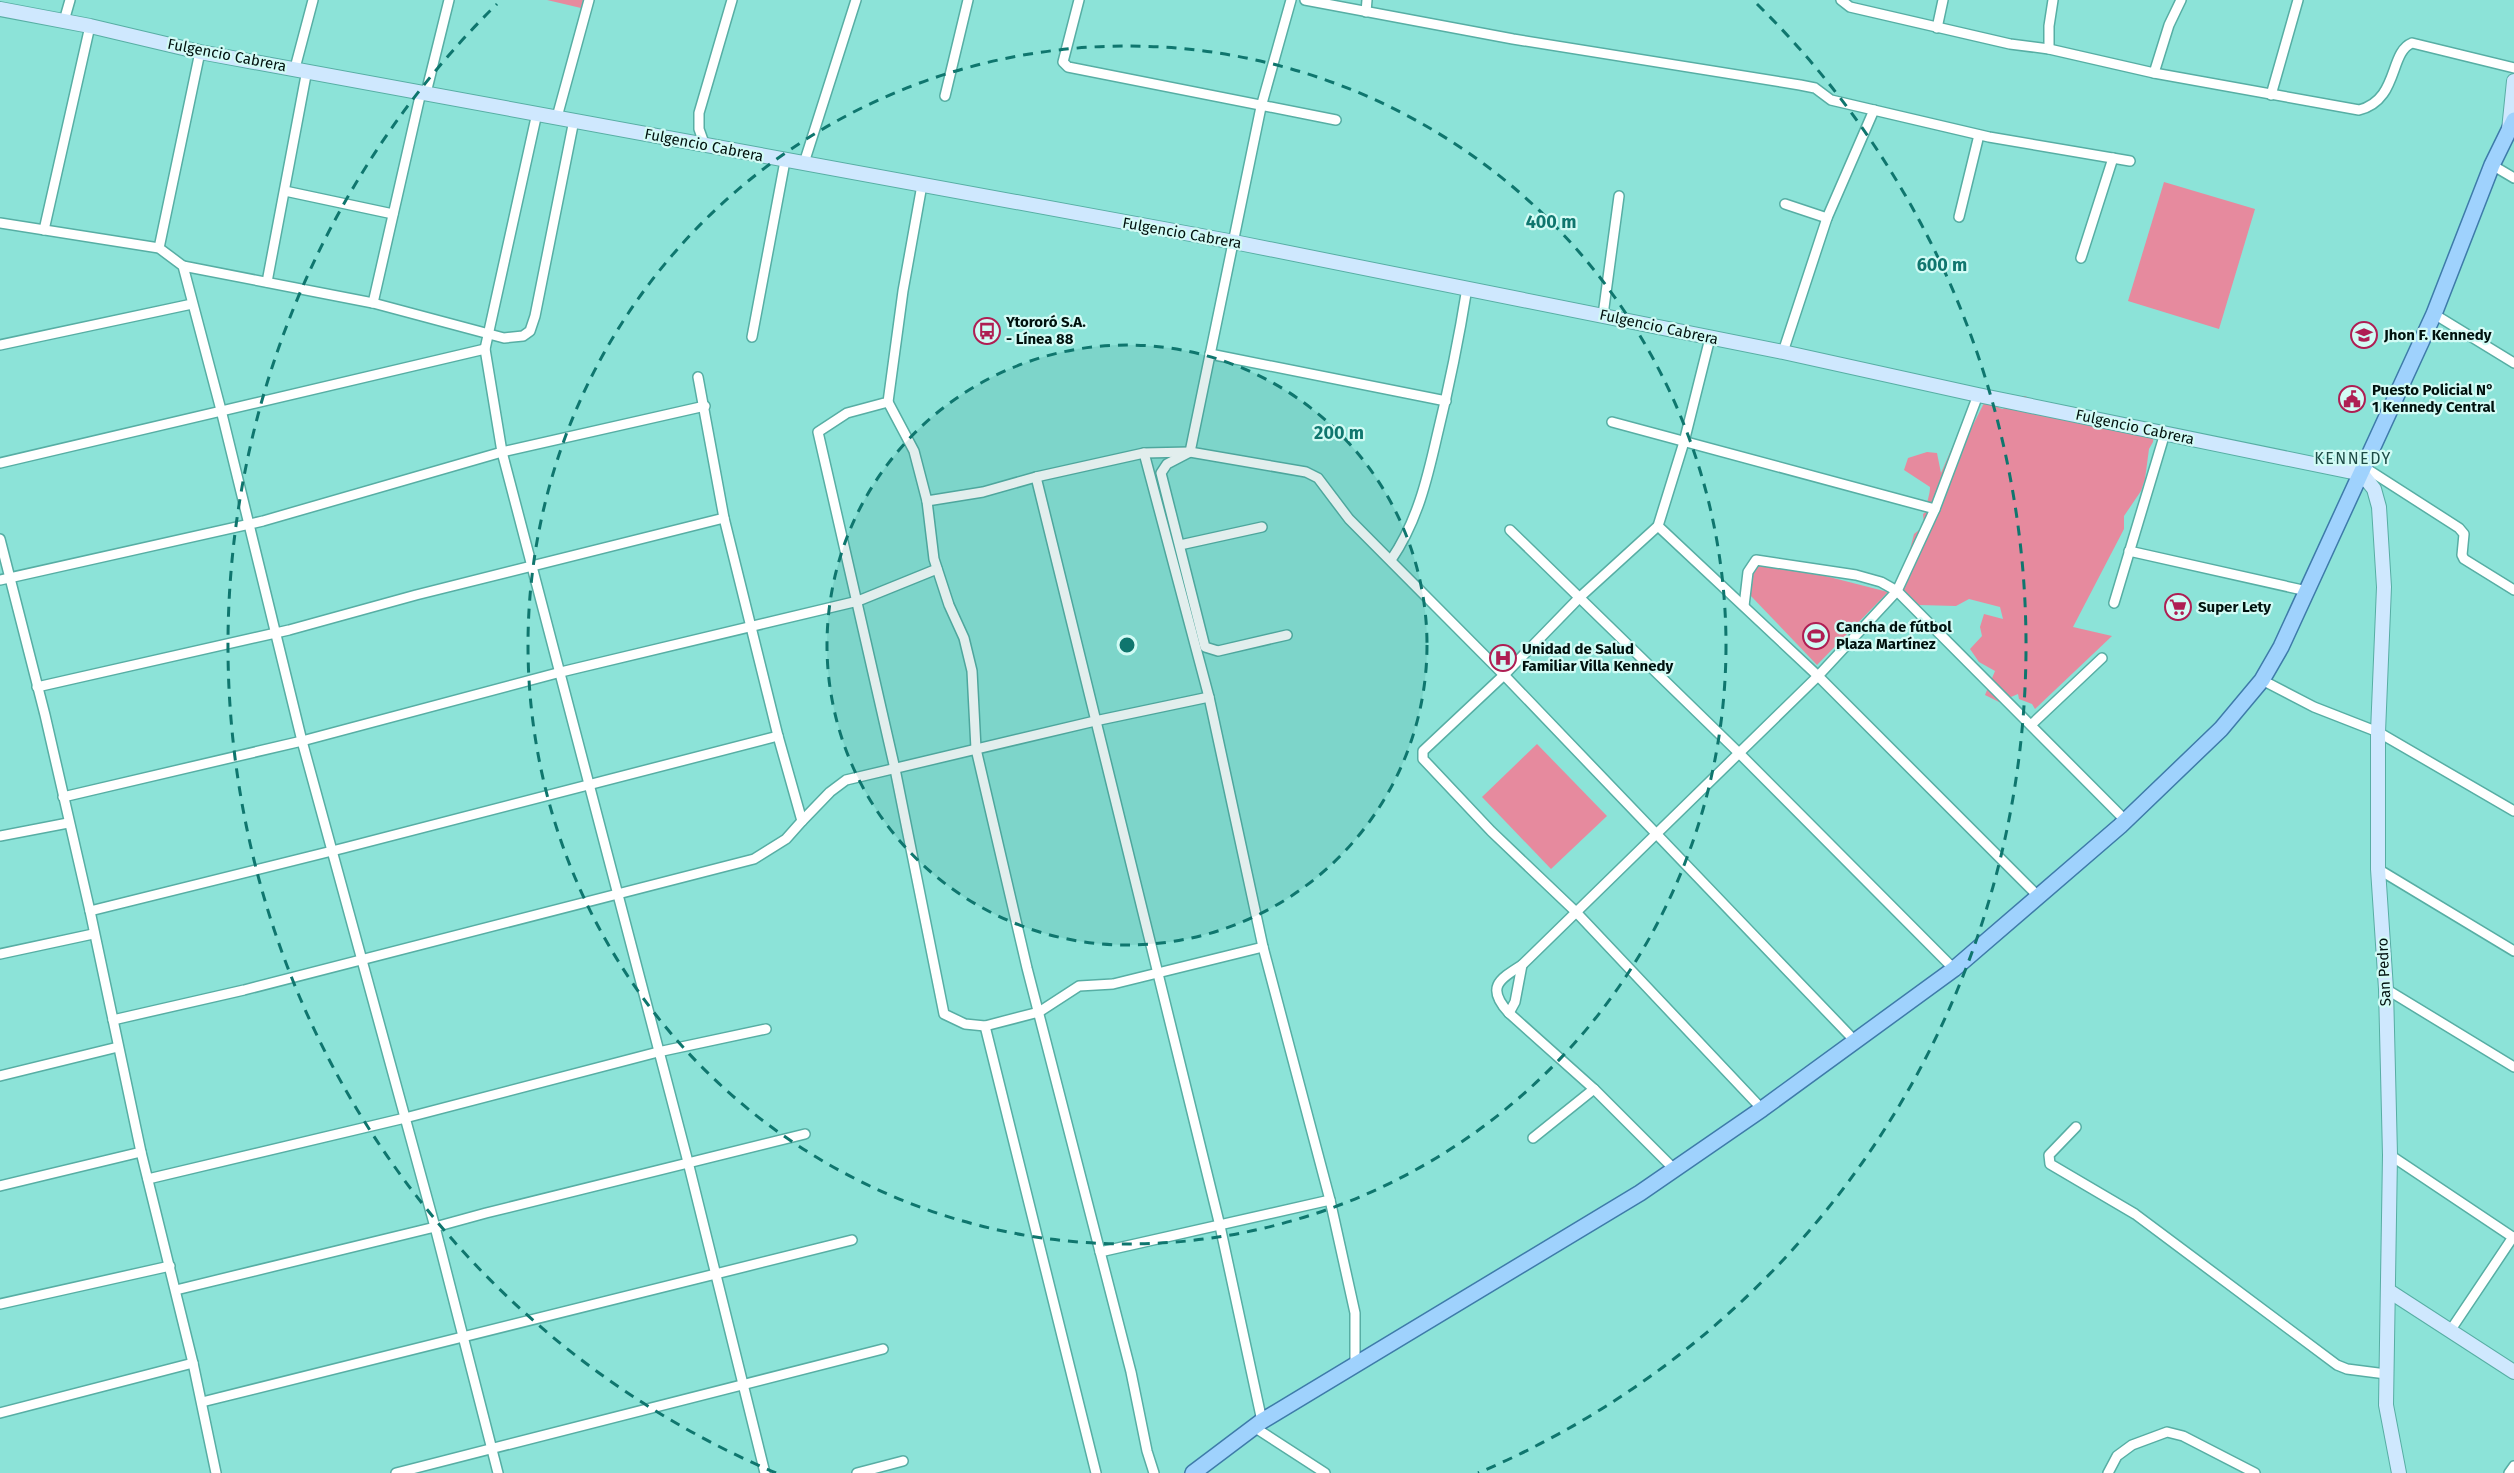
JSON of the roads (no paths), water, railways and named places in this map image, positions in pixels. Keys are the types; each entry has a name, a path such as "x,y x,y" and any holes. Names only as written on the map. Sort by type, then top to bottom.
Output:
{"main road":[{"name":"Fulgencio Cabrera","path":"0,9 90,26 200,52 1234,242 1783,352 2165,434 2363,471"},
{"path":"1193,1473 1258,1424 1640,1193 1762,1109 1954,969 2126,821 2221,729 2262,680 2281,647 2434,314 2511,125 2514,81"},
{"name":"San Pedro","path":"2363,471 2374,489 2379,507 2384,587 2378,732 2378,869 2386,989 2390,1155 2386,1405 2400,1473"},
{"path":"2389,1291 2514,1372"}],"street":[{"path":"64,21 70,0"},
{"path":"267,282 285,191 301,69 313,0"},
{"path":"373,303 393,214 449,0"},
{"path":"556,117 589,0"},
{"path":"704,143 699,129 699,113 732,0"},
{"path":"804,164 856,0"},
{"path":"945,96 968,0"},
{"path":"1078,0 1063,62 1068,67 1336,120"},
{"path":"1190,452 1261,107 1292,0"},
{"path":"1305,0 1513,39 1800,85 1815,88 1831,100 1979,135 2130,161"},
{"path":"1366,12 1367,0"},
{"path":"1841,0 1850,7 2010,44 2359,110 2369,108 2386,91 2404,48 2412,43 2514,68"},
{"path":"1936,28 1942,0"},
{"path":"2049,50 2049,26 2053,0"},
{"path":"2154,73 2169,25 2181,0"},
{"path":"2271,95 2298,0"},
{"path":"44,230 90,26"},
{"path":"159,248 200,52"},
{"path":"1783,352 1827,218 1874,110"},
{"path":"537,113 484,349 502,452 688,1162 765,1473"},
{"path":"0,223 159,248 183,266 373,303 504,338 523,336 531,331 533,325 574,120"},
{"path":"1959,217 1979,135"},
{"path":"2081,258 2113,158"},
{"path":"752,337 785,161"},
{"path":"2493,165 2514,177"},
{"path":"922,185 903,291 888,402 914,451 927,501 937,569 964,638 972,670 976,749 1154,1473"},
{"path":"285,191 393,214"},
{"path":"1603,315 1619,196"},
{"path":"1785,204 1827,218"},
{"path":"183,266 221,410 302,741 435,1227 498,1473"},
{"path":"1391,560 1405,540 1423,494 1446,401 1467,288"},
{"path":"0,345 192,304"},
{"path":"2434,314 2514,363"},
{"path":"1710,338 1659,526 1580,597 1504,675 1423,751 1423,759 1491,831 1576,912 1762,1109"},
{"path":"0,463 484,349"},
{"path":"1210,354 1446,401"},
{"path":"698,377 724,518 778,736 802,821"},
{"path":"1674,1169 1594,1089 1509,1012 1500,1002 1496,987 1501,979 1522,965 1740,754 1818,676 1897,591 1935,509 1978,395"},
{"path":"888,402 847,413 818,432 895,769 944,1014 965,1023 985,1026 1039,1012 1079,986 1113,984 1263,947"},
{"path":"5,579 248,525 502,452 705,406"},
{"path":"1612,423 1935,509"},
{"path":"2114,603 2165,434"},
{"path":"927,501 983,492 1036,477 1144,453 1190,452 1306,472 1318,478 1349,519 1504,675 1855,1041"},
{"path":"1190,452 1167,464 1161,473 1195,610 1207,648 1218,651 1227,650 1287,634"},
{"path":"1144,453 1209,697 1263,947 1330,1200 1355,1313 1355,1365"},
{"path":"2363,471 2459,528 2464,534 2462,555 2464,559 2514,590"},
{"path":"1036,477 1220,1226 1258,1424 1324,1473"},
{"path":"37,687 276,633 416,595 724,518"},
{"path":"1180,545 1262,526"},
{"path":"1659,526 1818,676 2039,897"},
{"path":"1510,530 1740,754 1954,969"},
{"path":"0,539 5,579 37,687 90,911 93,934 141,1152 193,1362 216,1473"},
{"path":"2129,551 2307,591"},
{"path":"1744,606 1748,572 1756,560 1856,575 1881,582 1897,591 2126,821"},
{"path":"63,797 302,741 561,672 858,601 937,569"},
{"path":"2031,726 2102,658"},
{"path":"2262,680 2314,707 2378,732 2514,811"},
{"path":"113,1020 363,960 754,859 786,840 830,792 846,780 1095,721 1209,697"},
{"path":"90,911 778,736"},
{"path":"0,836 68,823"},
{"path":"2378,869 2514,951"},
{"path":"0,954 93,934"},
{"path":"1509,1012 1515,1002 1522,965"},
{"path":"2386,989 2514,1067"},
{"path":"985,1026 1096,1473"},
{"path":"148,1179 405,1118 658,1052 766,1029"},
{"path":"0,1076 118,1047"},
{"path":"1533,1138 1594,1089"},
{"path":"2076,1127 2049,1155 2050,1164 2144,1220 2337,1365 2347,1369 2386,1374"},
{"path":"176,1290 805,1134"},
{"path":"0,1186 141,1152"},
{"path":"2390,1155 2513,1237 2450,1331"},
{"path":"1100,1252 1330,1200"},
{"path":"202,1402 852,1240"},
{"path":"0,1304 170,1266"},
{"path":"396,1473 883,1348"},
{"path":"0,1413 193,1362"},
{"path":"2108,1473 2117,1456 2132,1445 2166,1432 2183,1436 2255,1473"},
{"path":"856,1473 903,1461"},
{"path":"2509,1473 2514,1466"}],"place":[{"name":"Ytororó S.A. - Línea 88","path":"987,331"},
{"name":"Jhon F. Kennedy","path":"2364,335"},
{"name":"Puesto Policial N° 1 Kennedy Central","path":"2352,399"},
{"name":"Super Lety","path":"2178,607"},
{"name":"Cancha de fútbol Plaza Martínez","path":"1816,636"},
{"name":"Unidad de Salud Familiar Villa Kennedy","path":"1503,658"}],"district":[{"name":"KENNEDY","path":"2353,458"}]}
